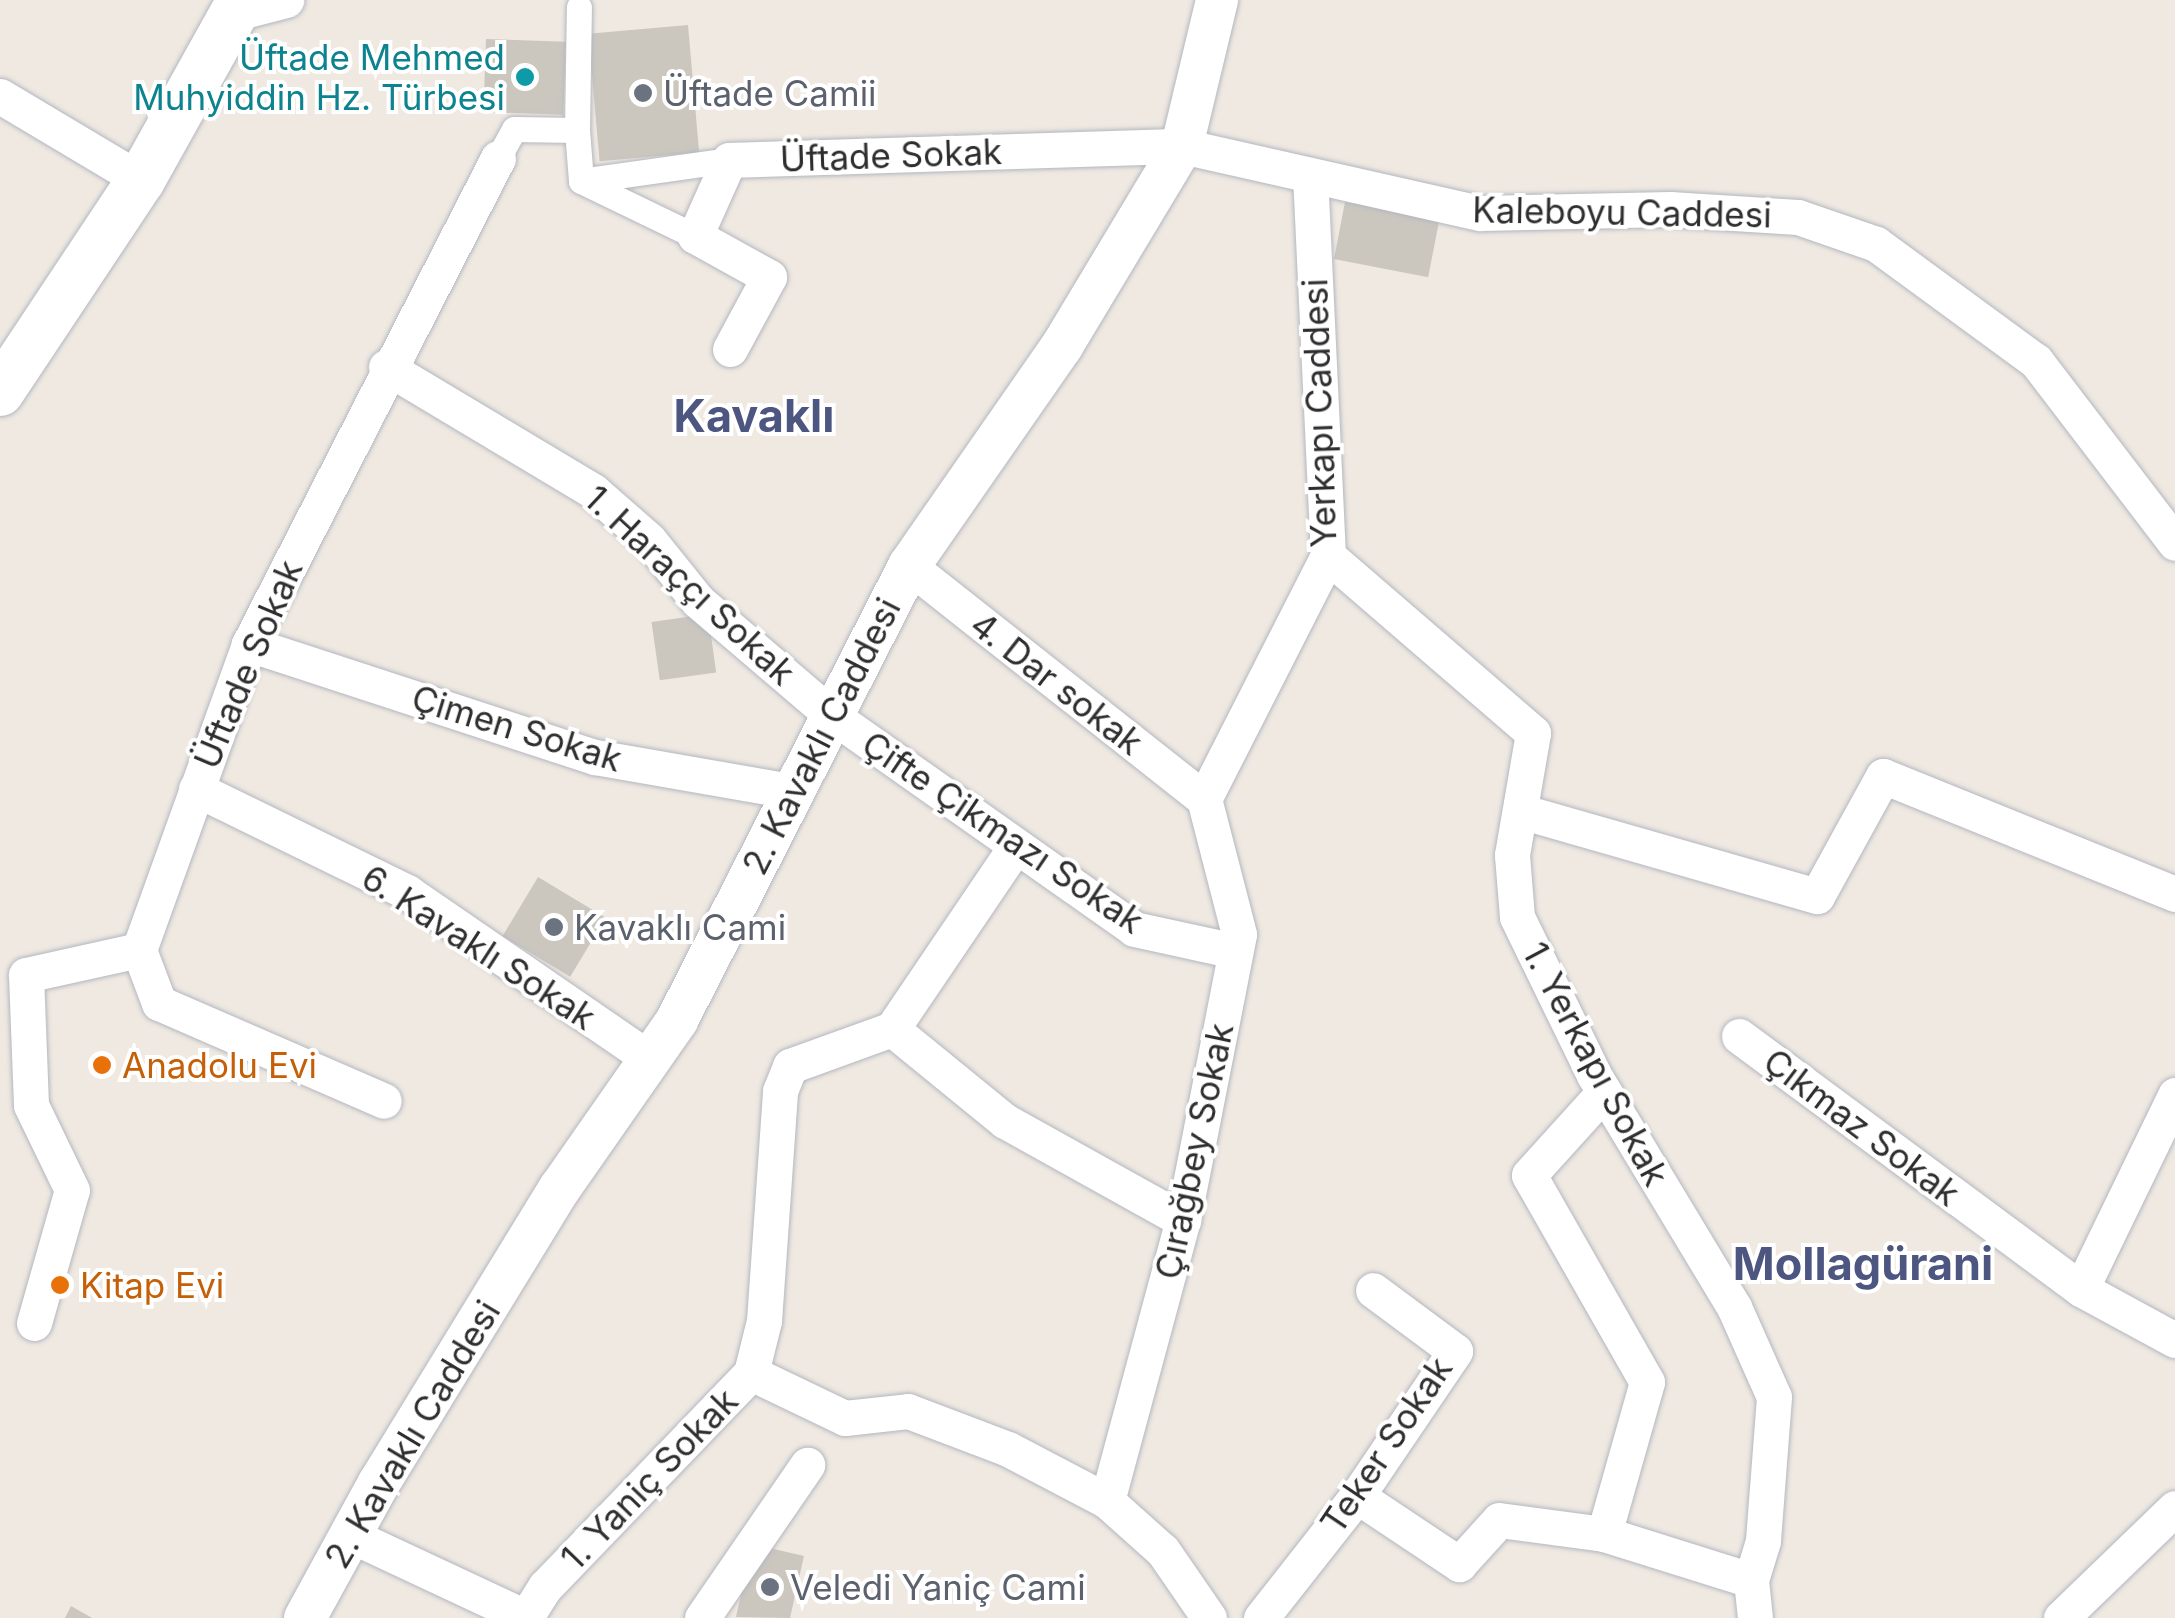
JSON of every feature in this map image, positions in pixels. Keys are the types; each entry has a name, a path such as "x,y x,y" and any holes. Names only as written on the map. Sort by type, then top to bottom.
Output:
{"main road":[{"path":"0,392 141,180 238,6"}],"street":[{"path":"238,6 286,0"},
{"name":"2. Kavaklı Caddesi","path":"305,1618 350,1535 560,1188 652,1060 790,791 834,717 909,566 1062,346 1182,146 1217,0"},
{"path":"578,6 576,130 581,180"},
{"path":"0,96 141,180"},
{"name":"Üftade Sokak","path":"139,950 249,644 386,368 514,129 576,130"},
{"name":"Üftade Sokak","path":"695,236 729,160 1182,146"},
{"name":"Kaleboyu Caddesi","path":"1182,146 1310,179 1480,213 1670,208 1798,216 1876,244 2036,361 2175,543"},
{"path":"581,180 729,160"},
{"name":"Yerkapı Caddesi","path":"1204,799 1328,556 1310,179"},
{"path":"581,180 770,277 730,348"},
{"name":"1. Haraççı Sokak","path":"386,368 593,491 649,540 698,601 834,717"},
{"name":"1. Yerkapı Sokak","path":"1328,556 1534,733 1512,854 1517,917 1604,1092 1734,1307 1774,1397 1763,1541 1752,1580 1755,1618"},
{"name":"4. Dar sokak","path":"909,566 1204,799"},
{"name":"Çimen Sokak","path":"249,644 595,756 790,791"},
{"name":"Çifte Çikmazı Sokak","path":"834,717 1134,928 1235,951"},
{"path":"1520,811 1816,896 1883,776 2175,894"},
{"name":"6. Kavaklı Sokak","path":"196,789 406,892 652,1060"},
{"name":"Çırağbey Sokak","path":"1107,1500 1183,1220 1239,934 1204,799"},
{"path":"1016,846 892,1029 1005,1121 1183,1220"},
{"path":"34,1322 72,1190 30,1105 26,974 139,950 159,1003 384,1101"},
{"name":"1. Yaniç Sokak","path":"526,1618 545,1587 751,1373 764,1321 780,1091 790,1066 892,1029"},
{"name":"Çıkmaz Sokak","path":"1739,1036 2081,1290 2175,1340"},
{"path":"1604,1092 1529,1175 1647,1382 1604,1534"},
{"path":"2081,1290 2175,1095"},
{"name":"Teker Sokak","path":"1261,1618 1357,1496 1455,1351 1373,1290"},
{"path":"751,1373 845,1418 908,1411 1008,1449 1107,1500 1163,1551 1209,1618"},
{"path":"702,1618 807,1465"},
{"path":"1357,1496 1459,1564 1499,1520 1604,1534 1752,1580"},
{"path":"2061,1618 2175,1508"},
{"path":"350,1535 526,1618"}],"building":[{"name":"Üftade Camii","path":"688,25 699,153 600,161 588,34"},
{"name":"Üftade Mehmed Muhyiddin Hz. Türbesi","path":"486,39 566,42 563,115 483,112"},
{"path":"1345,202 1439,220 1428,277 1334,259"},
{"path":"708,614 716,672 660,680 652,622"},
{"name":"Kavaklı Cami","path":"538,877 606,918 570,977 502,936"},
{"name":"Veledi Yaniç Cami","path":"752,1544 804,1556 790,1618 736,1617"},
{"path":"71,1606 92,1618 65,1618"}],"place":[{"name":"Üftade Mehmed Muhyiddin Hz. Türbesi","path":"525,77"},
{"name":"Üftade Camii","path":"643,93"},
{"name":"Kavaklı Cami","path":"554,927"},
{"name":"Anadolu Evi","path":"102,1065"},
{"name":"Kitap Evi","path":"60,1285"},
{"name":"Veledi Yaniç Cami","path":"770,1587"}],"district":[{"name":"Kavaklı","path":"754,416"},
{"name":"Mollagürani","path":"1863,1264"}]}
